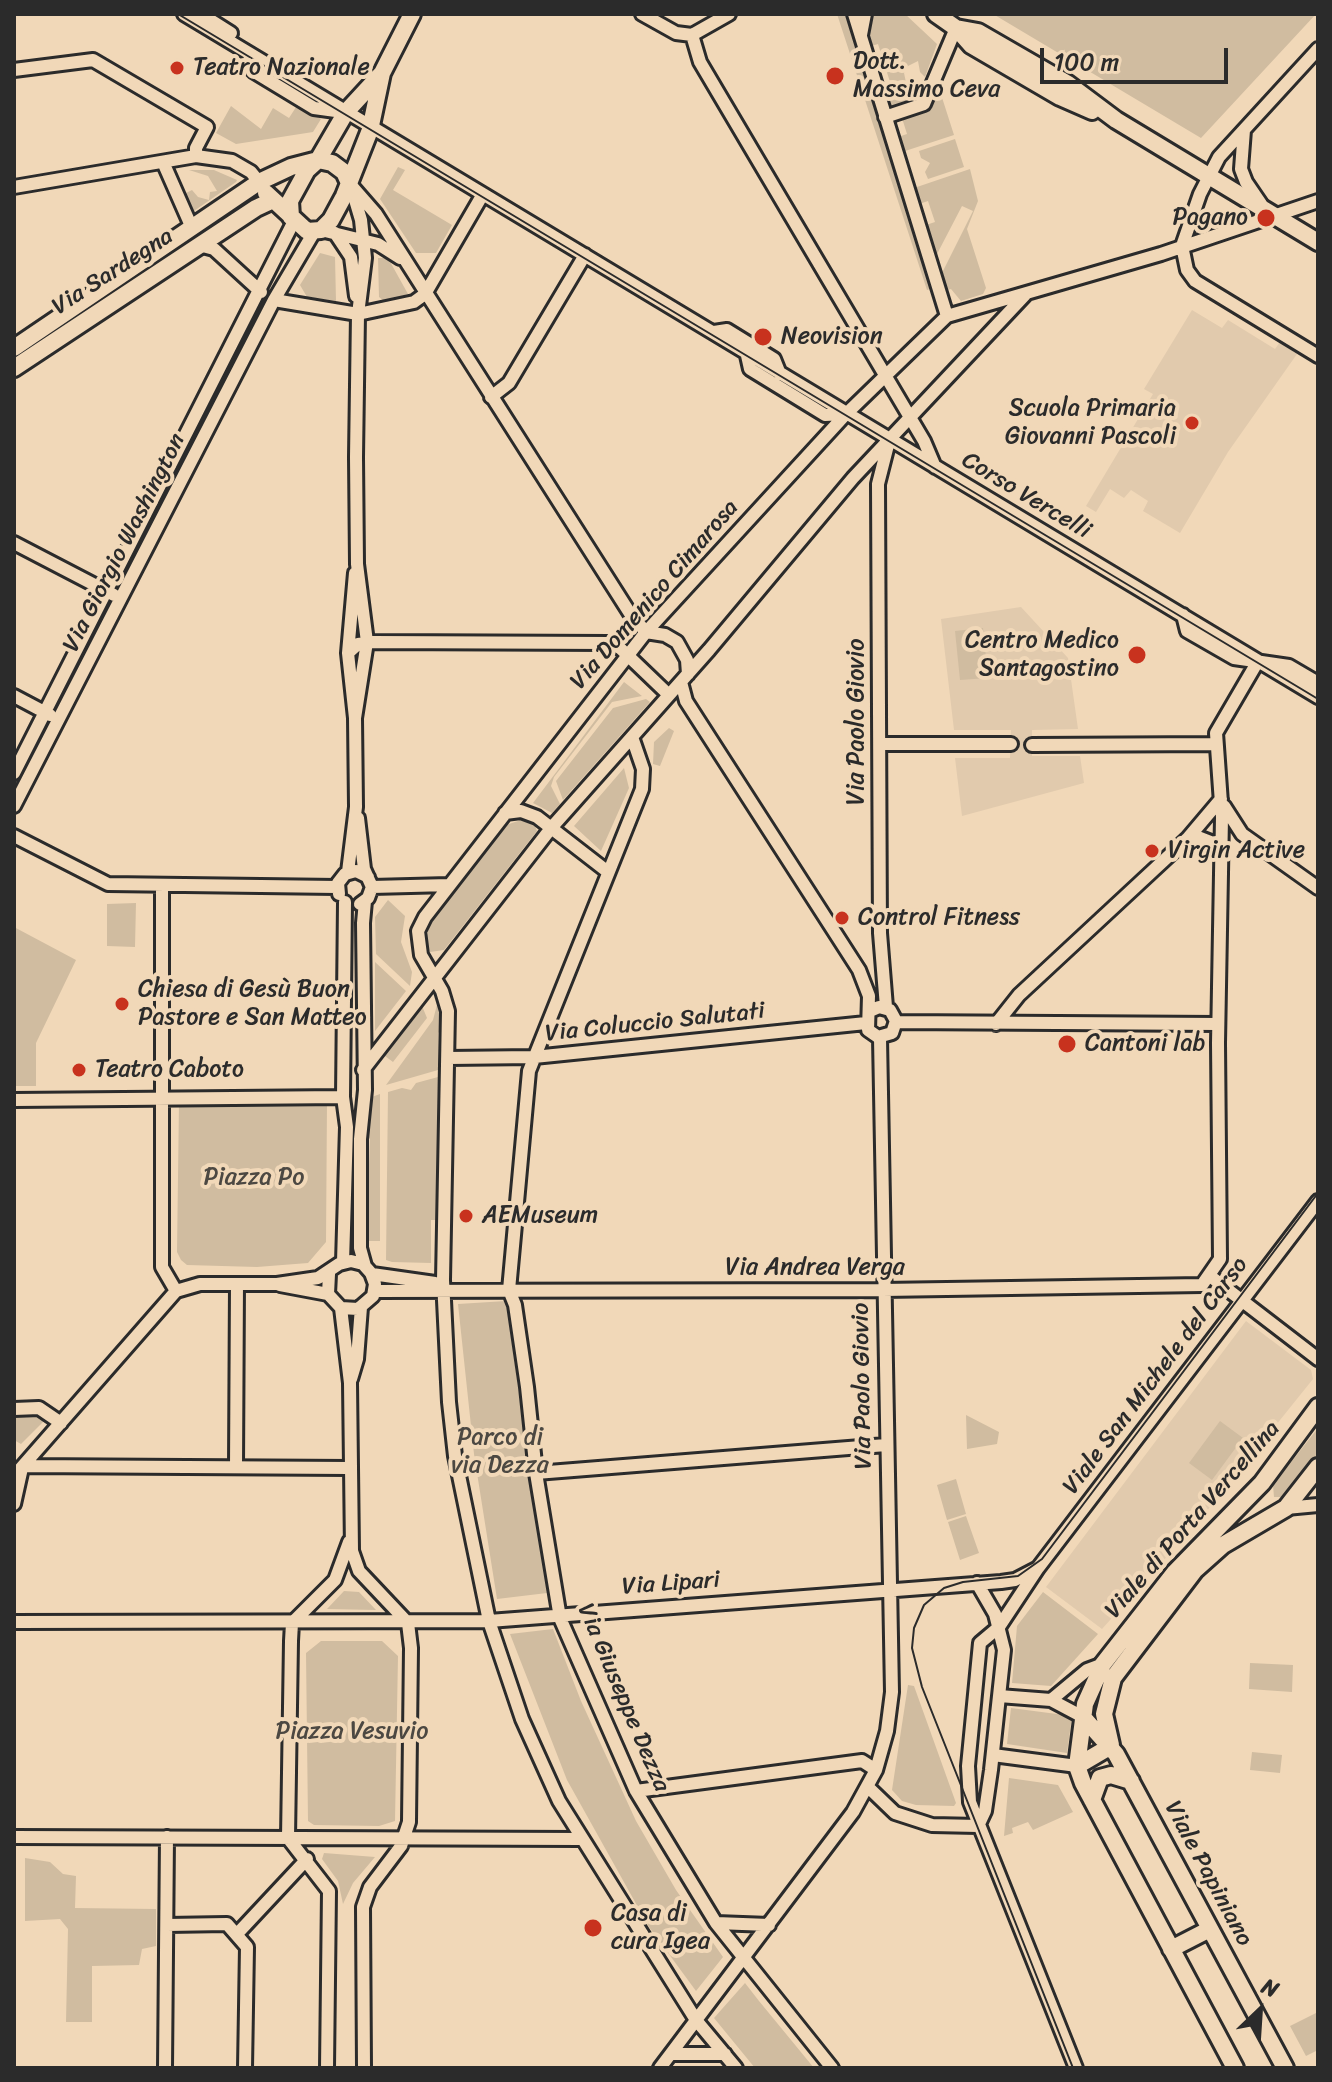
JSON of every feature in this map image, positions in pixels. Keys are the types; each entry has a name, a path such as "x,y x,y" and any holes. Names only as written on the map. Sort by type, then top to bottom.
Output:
{"main road":[{"path":"259,182 271,201 299,228 323,232 339,208 371,127 382,73 412,14"},
{"path":"936,14 956,28 971,45 1052,92 1116,120 1318,242"},
{"path":"292,219 290,201 307,170 318,160 346,112 382,73"},
{"path":"318,160 336,165 349,183"},
{"name":"Via Sardegna","path":"14,348 259,182 291,167 318,160"},
{"name":"Via Sardegna","path":"14,368 271,201"},
{"name":"Viale di Porta Vercellina","path":"1077,1766 1088,1690 1103,1664 1189,1556 1262,1483 1318,1407"},
{"name":"Viale di Porta Vercellina","path":"1111,1746 1104,1714 1113,1678 1195,1570 1223,1545 1286,1508 1318,1467"},
{"path":"1262,1483 1266,1500 1277,1507 1286,1508"},
{"path":"1083,1717 1111,1746 1077,1766 1092,1800 1235,2068"},
{"name":"Viale Papiniano","path":"1111,1746 1285,2068"},
{"path":"1092,1800 1100,1778 1111,1775 1131,1781"},
{"path":"1171,1949 1210,1929"}],"street":[{"path":"184,14 246,51"},
{"path":"201,14 231,33 246,51"},
{"path":"642,14 676,33 692,35 729,14"},
{"path":"854,14 947,316 1025,295 1318,201"},
{"path":"861,35 865,14"},
{"path":"885,117 924,104 956,28"},
{"path":"692,35 700,62 924,441 935,467"},
{"path":"1318,49 1219,157 1182,246 1187,270 1195,281 1318,356"},
{"name":"Corso Vercelli","path":"246,51 1318,697"},
{"path":"14,70 93,60 207,127 196,148 196,156"},
{"path":"1244,130 1241,169 1258,202 1274,215"},
{"path":"14,187 196,156 232,161 251,172 259,182"},
{"path":"163,162 192,228"},
{"path":"349,183 358,205 365,258 358,314 357,564 367,642 355,718"},
{"path":"349,183 376,214 631,615 646,632 677,642 687,660 684,678 686,701 859,970 869,996 868,1017 870,1033 880,1038 891,1034 896,1022 894,1014 886,1007 868,1017"},
{"path":"274,300 358,314 402,307 425,294 483,194"},
{"name":"Via Giorgio Washington","path":"14,773 261,292 292,219"},
{"path":"323,232 363,239 403,259"},
{"path":"323,232 351,257 358,314"},
{"name":"Via Giorgio Washington","path":"14,806 274,300 323,232"},
{"path":"199,245 214,249 261,292"},
{"path":"491,397 509,383 585,255"},
{"path":"363,1070 552,827 889,438 1025,295"},
{"name":"Via Domenico Cimarosa","path":"433,979 421,955 418,931 449,885 627,655 846,414 947,316"},
{"name":"Corso Vercelli","path":"714,332 727,330 774,359 780,374"},
{"name":"Corso Vercelli","path":"746,351 750,369 825,415 846,414"},
{"name":"Via Paolo Giovio","path":"886,1007 881,966 878,484 889,438"},
{"path":"14,543 121,599"},
{"path":"337,887 348,872 356,807 355,718 348,653 351,591 357,564"},
{"path":"348,653 355,645 367,642 609,643 627,655 669,695"},
{"path":"1258,661 1216,733 1221,799 1218,1024 1220,1259 1210,1276 1317,1356"},
{"name":"Corso Vercelli","path":"1258,661 1289,666 1318,683"},
{"path":"14,696 59,719"},
{"path":"505,813 528,812 608,872 642,789 643,769 632,737"},
{"path":"880,744 1011,744"},
{"path":"1032,745 1216,744"},
{"path":"1221,799 1242,834 1318,888"},
{"path":"996,1024 1019,995 1188,838 1221,799"},
{"path":"356,807 370,882 365,901 360,1248 374,1291"},
{"path":"1221,846 1242,834"},
{"path":"14,836 108,884 337,887"},
{"path":"1188,838 1198,837 1221,846"},
{"path":"348,872 361,872 370,882 449,885"},
{"name":"Via Giuseppe Dezza","path":"608,872 529,1071 509,1290 515,1305 536,1473 559,1615 636,1791 716,1923 832,2068"},
{"path":"162,886 162,1267 176,1291"},
{"path":"14,1504 17,1467 61,1423 176,1291 187,1285 277,1284 329,1274 343,1262 347,1127 343,1097 345,902 337,887"},
{"path":"345,902 357,905 365,901"},
{"path":"859,970 865,974 881,966"},
{"path":"433,979 448,1005 443,1289 455,1456 489,1621 522,1719 581,1839 696,2020 736,2068"},
{"name":"Via Coluccio Salutati","path":"448,1058 534,1057 868,1017"},
{"path":"896,1022 1218,1024"},
{"name":"Via Paolo Giovio","path":"660,2068 853,1812 876,1770 887,1731 892,1692 880,1038"},
{"path":"14,1100 343,1097"},
{"name":"Viale San Michele del Carso","path":"1076,2068 978,1826 967,1786 980,1643 999,1627 1038,1568 1318,1201"},
{"path":"343,1262 435,1283 443,1289"},
{"path":"328,1294 329,1274"},
{"name":"Via Andrea Verga","path":"443,1289 1188,1287 1202,1285 1210,1276"},
{"path":"236,1467 237,1284"},
{"path":"277,1284 328,1294 341,1308 350,1383 351,1537 359,1571 408,1623 411,1648 409,1811 404,1839 370,1887 363,1907 364,2068"},
{"path":"374,1291 435,1293 443,1289"},
{"path":"350,1383 357,1359 361,1307 374,1291"},
{"path":"341,1308 361,1307"},
{"path":"14,1409 39,1408 61,1423"},
{"path":"536,1473 886,1445"},
{"path":"17,1467 349,1468"},
{"path":"1286,1508 1318,1505"},
{"path":"327,2068 329,1891 288,1838 292,1623 335,1580 351,1537"},
{"name":"Via Lipari","path":"408,1623 489,1621 1015,1580 1038,1568"},
{"path":"335,1580 350,1577 367,1581"},
{"path":"868,1787 881,1803 895,1813 932,1825 978,1826 985,1811 1004,1650 989,1599 977,1583"},
{"path":"14,1622 408,1623"},
{"name":"Viale di Porta Vercellina","path":"1051,1700 1087,1670 1103,1664"},
{"path":"999,1696 1051,1700 1083,1717"},
{"path":"993,1755 1077,1766"},
{"path":"636,1791 862,1761 876,1770"},
{"path":"853,1812 881,1803"},
{"path":"14,1837 581,1839"},
{"path":"165,2068 167,1837"},
{"path":"237,1934 307,1859"},
{"path":"716,1923 769,1925"},
{"path":"167,1925 227,1924 247,1947 245,2068"},
{"path":"671,2054 725,2054"}],"shaded area":[{"name":"Scuola Primaria Giovanni Pascoli","path":"1192,310 1222,328 1228,320 1275,349 1280,342 1297,354 1228,452 1180,533 1143,511 1148,501 1131,490 1124,498 1110,489 1096,512 1086,506 1153,394 1144,389"},
{"path":"1021,607 1068,658 1078,729 1032,730 1032,756 1080,756 1084,783 962,816 955,758 1010,758 1011,730 954,730 941,619"},
{"path":"1246,1321 1311,1370 1313,1379 1198,1522 1102,1629 1046,1587"}],"green space":[{"path":"837,14 848,14 936,287 927,290"},
{"path":"872,14 905,14 937,44 925,77 920,72 918,61 908,66 904,73 907,87 925,98 890,112 885,99 894,95 885,66 875,66 884,63 878,44 868,47 864,34"},
{"path":"993,14 1316,14 1201,138"},
{"path":"938,85 954,135 902,152 898,137 907,134 902,118 892,119 926,107"},
{"path":"298,104 321,119 313,132 236,144 216,133 231,106 261,129 273,108 289,118"},
{"path":"955,139 964,167 928,179 925,172 930,163 921,158 919,151"},
{"path":"398,167 405,170 393,190 452,225 436,253 416,253 380,199"},
{"path":"970,169 978,201 967,229 986,288 983,294 961,301 951,289 947,290 942,273 973,211 962,206 936,256 926,225 935,222 928,201 919,204 914,188"},
{"path":"189,170 214,170 237,180 191,213 182,198 184,194 192,190 198,197 209,200 210,192 217,191 208,176"},
{"path":"320,253 335,257 336,301 307,297 300,285"},
{"path":"378,258 388,258 408,294 384,301 379,297"},
{"path":"983,628 988,678 960,680 955,631"},
{"path":"624,682 642,696 612,702 554,777 551,786 560,804 552,813 533,803"},
{"path":"646,699 650,702 563,800 556,781 613,708"},
{"path":"669,728 674,731 660,766 653,764 654,742"},
{"path":"624,768 629,788 601,851 574,826"},
{"path":"521,820 535,826 537,831 444,950 430,952 425,945 429,925 506,825"},
{"path":"388,900 405,916 401,942 412,972 410,986 376,954 375,917"},
{"path":"136,903 135,947 107,946 107,904"},
{"path":"14,927 76,960 36,1043 36,1086 14,1086"},
{"path":"375,962 406,991 375,1031"},
{"path":"438,1001 442,1029 438,1033 438,1070 386,1085 433,1020"},
{"path":"422,1006 427,1018 393,1062 381,1053 390,1049"},
{"path":"438,1077 437,1220 431,1220 431,1263 392,1262 386,1260 388,1092 402,1088 411,1090 416,1083"},
{"path":"380,1094 380,1241 366,1241 369,1098"},
{"name":"Piazza Po","path":"179,1102 327,1102 326,1242 308,1263 257,1267 187,1265 181,1260 177,1252"},
{"name":"Parco di via Dezza","path":"506,1301 547,1593 497,1599 474,1454 458,1304"},
{"path":"966,1415 999,1432 997,1444 967,1449"},
{"path":"14,1416 36,1416 44,1421 21,1444 14,1440"},
{"path":"1220,1421 1243,1438 1212,1480 1189,1463"},
{"path":"1318,1428 1318,1453 1284,1497 1274,1497 1273,1485"},
{"path":"956,1479 966,1514 947,1520 937,1485"},
{"path":"966,1516 979,1553 960,1560 948,1522"},
{"path":"344,1591 359,1592 376,1610 327,1609"},
{"path":"1043,1592 1098,1634 1051,1686 1012,1683 1017,1626"},
{"path":"553,1629 581,1701 636,1821 676,1890 723,1957 696,1991 649,1927 567,1780 510,1634"},
{"name":"Piazza Vesuvio","path":"321,1641 382,1641 398,1656 395,1821 379,1826 314,1825 308,1821 306,1653"},
{"path":"1250,1663 1293,1665 1292,1692 1249,1689"},
{"path":"908,1685 914,1686 956,1803 954,1806 916,1805 902,1801 892,1790"},
{"path":"1011,1708 1072,1716 1067,1753 1007,1744"},
{"path":"1252,1752 1282,1755 1280,1773 1250,1770"},
{"path":"1009,1778 1058,1785 1073,1812 1033,1830 1028,1822 1012,1828 1013,1833 1004,1836"},
{"path":"324,1853 375,1857 353,1883 343,1904 338,1881 322,1859"},
{"path":"25,1858 50,1862 63,1874 76,1876 75,1908 156,1909 156,1946 142,1949 139,1965 92,1966 92,2022 66,2022 68,1929 60,1919 25,1921"},
{"path":"745,1983 814,2068 755,2068 714,2018"},
{"path":"1318,2012 1318,2050 1306,2056 1290,2026"}],"tram line":[{"path":"178,14 1318,699"},
{"path":"1073,2068 922,1687 912,1648 914,1628 924,1605 944,1588 963,1582 1018,1576 1042,1559 1318,1193"}],"place":[{"name":"Teatro Nazionale","path":"177,68"},
{"name":"Dott. Massimo Ceva","path":"835,76"},
{"name":"Pagano","path":"1266,218"},
{"name":"Neovision","path":"763,337"},
{"name":"Scuola Primaria Giovanni Pascoli","path":"1192,423"},
{"name":"Centro Medico Santagostino","path":"1137,655"},
{"name":"Virgin Active","path":"1152,851"},
{"name":"Control Fitness","path":"842,918"},
{"name":"Chiesa di Gesù Buon Pastore e San Matteo","path":"122,1004"},
{"name":"Cantoni lab","path":"1067,1044"},
{"name":"Teatro Caboto","path":"79,1070"},
{"name":"AEMuseum","path":"466,1216"},
{"name":"Casa di cura Igea","path":"593,1928"}]}
